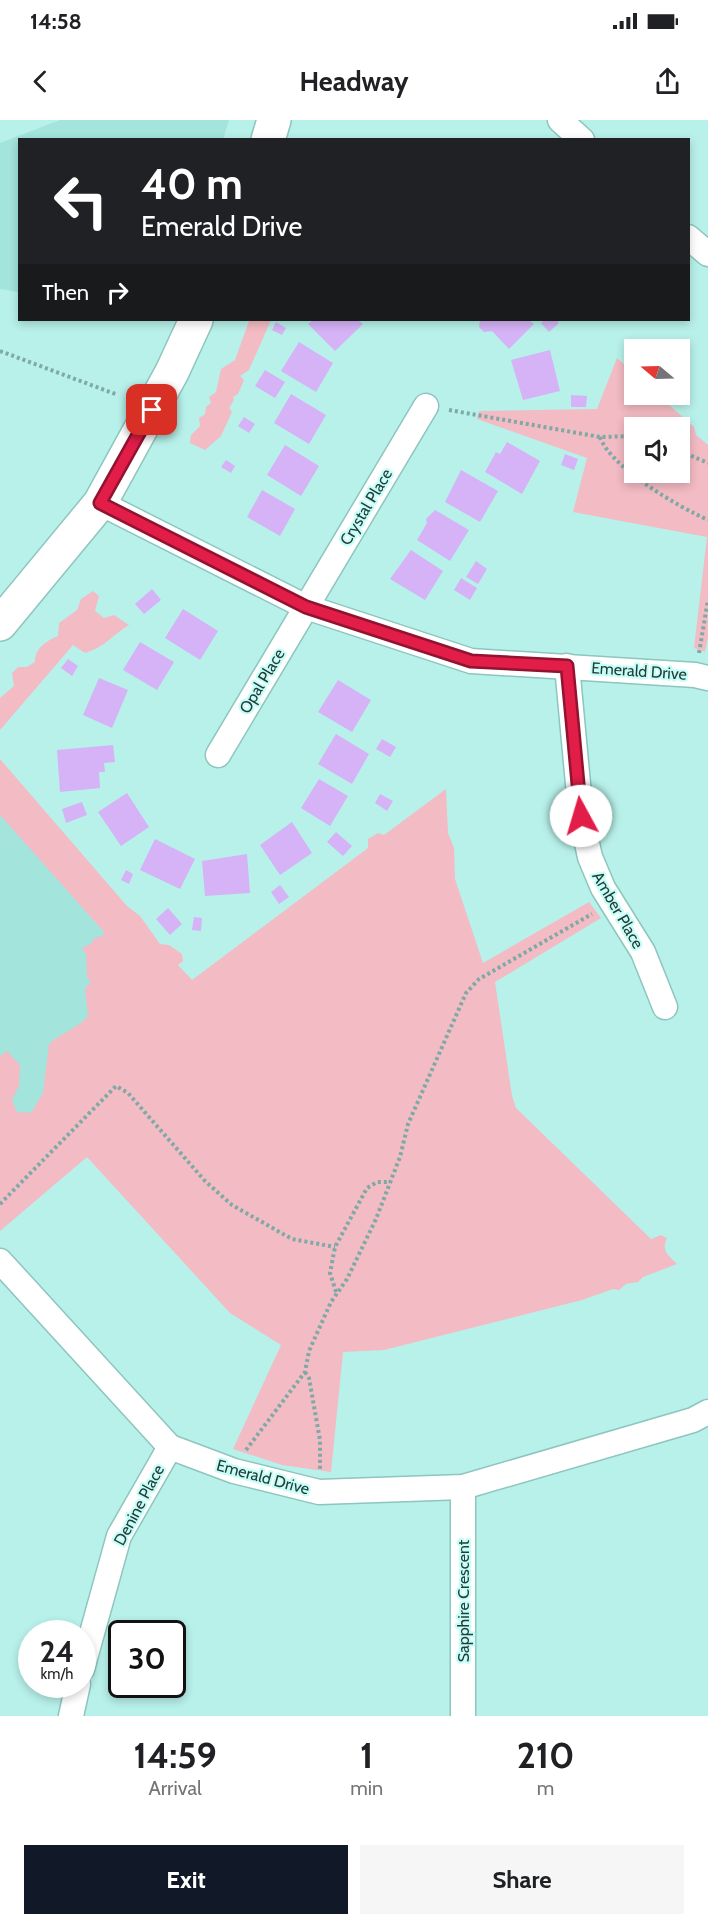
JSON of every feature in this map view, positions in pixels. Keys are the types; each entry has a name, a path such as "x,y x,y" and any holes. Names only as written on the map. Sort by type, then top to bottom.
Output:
{"main road":[{"path":"269,138 274,120"},
{"path":"0,624 100,503 172,372 196,321"}],"street":[{"path":"560,120 580,138"},
{"path":"690,239 708,254"},
{"name":"Crystal Place","path":"306,607 426,406"},
{"name":"Emerald Drive","path":"100,503 306,607 471,661 701,676"},
{"name":"Opal Place","path":"218,755 306,607"},
{"name":"Amber Place","path":"567,666 585,837 596,874 643,952 665,1007"},
{"name":"Emerald Drive","path":"2,1268 170,1447 234,1472 319,1492 463,1487 693,1420 708,1412"},
{"name":"Denine Place","path":"96,1620 119,1536 170,1447"},
{"name":"Sapphire Crescent","path":"463,1487 463,1716"},
{"path":"70,1716 74,1698"}],"path":[{"path":"0,351 118,395"},
{"path":"426,406 600,437 624,436"},
{"path":"600,437 609,451 645,483 708,520"},
{"path":"690,455 708,463"},
{"path":"701,676 708,600"},
{"path":"234,1472 252,1440 305,1372 309,1350 336,1293 361,1252 390,1182 408,1124 471,985 612,903"},
{"path":"0,1204 116,1086 128,1093 205,1181 232,1205 292,1239 335,1247"},
{"path":"336,1293 330,1273 335,1247 367,1188 378,1182 390,1182"},
{"path":"305,1372 309,1378 320,1440 319,1492"}],"shaded area":[{"path":"60,120 229,120 223,138 18,138 18,292 0,289 0,143"},
{"path":"249,321 271,321 249,370 240,376 244,380 238,394 233,397 234,400 229,408 232,412 221,436 205,450 190,443 191,435 200,426 199,418 205,414 206,407 211,403 209,397 216,392 221,369 235,360"},
{"path":"617,358 624,364 624,405 669,405 683,417 624,417 624,483 690,483 690,423 694,427 696,435 708,445 708,637 705,652 694,648 707,537 573,512 587,458 477,419 479,411 597,409"},
{"path":"93,591 99,596 95,611 104,618 114,615 129,625 92,651 85,653 73,645 0,730 0,698 14,686 12,673 18,667 27,667 35,662 35,657 42,646 58,636 59,623 77,610 81,599"},
{"path":"0,759 127,906 140,916 160,944 169,945 182,954 183,961 178,965 192,980 368,848 368,839 378,833 384,835 446,789 448,833 454,848 455,879 483,963 589,902 601,918 495,982 512,1096 516,1108 651,1239 661,1235 667,1238 665,1250 677,1264 643,1277 638,1282 626,1284 619,1290 613,1289 582,1300 384,1350 343,1352 331,1472 282,1465 233,1449 281,1345 230,1313 87,1157 0,1231 0,1056 7,1051 20,1065 19,1086 12,1100 17,1112 31,1113 43,1093 49,1044 88,1016 85,989 91,981 87,978 86,954 82,948 92,943 94,938 103,936 104,932 0,815"},
{"path":"0,813 168,1005 0,1178"}],"building":[{"path":"312,321 359,321 363,324 335,351 308,324"},
{"path":"480,321 530,321 534,324 509,349 492,331 484,332 479,327"},
{"path":"557,321 559,323 549,332 541,323"},
{"path":"276,322 286,328 282,335 272,330"},
{"path":"299,342 333,363 316,392 281,371"},
{"path":"550,350 560,391 523,400 511,360"},
{"path":"265,370 285,382 275,398 255,386"},
{"path":"291,394 326,415 309,444 274,423"},
{"path":"571,395 587,396 586,407 571,407"},
{"path":"244,417 255,424 249,433 238,426"},
{"path":"507,442 540,461 522,494 485,472 496,452 500,454"},
{"path":"285,445 319,466 301,496 267,475"},
{"path":"565,454 578,459 574,470 561,465"},
{"path":"226,460 235,466 231,473 221,467"},
{"path":"461,470 498,491 480,522 445,502"},
{"path":"262,490 295,509 280,536 247,517"},
{"path":"435,510 469,530 450,561 417,540 427,523 426,519"},
{"path":"411,550 443,571 425,600 390,579"},
{"path":"476,561 487,569 478,584 466,577"},
{"path":"461,578 477,588 470,600 454,590"},
{"path":"152,589 161,600 144,614 135,604"},
{"path":"183,609 218,631 200,660 165,638"},
{"path":"140,642 174,662 157,690 123,670"},
{"path":"68,659 78,666 72,676 61,668"},
{"path":"99,678 128,690 112,728 83,715"},
{"path":"338,680 371,700 352,732 318,712"},
{"path":"336,734 369,754 352,784 318,764"},
{"path":"382,739 396,747 390,757 376,749"},
{"path":"113,745 115,762 104,763 105,772 99,772 100,788 60,792 57,750"},
{"path":"319,779 348,796 330,826 301,808"},
{"path":"127,793 149,827 121,846 98,812"},
{"path":"380,794 393,801 387,811 375,803"},
{"path":"82,802 87,815 66,823 62,809"},
{"path":"292,822 312,853 280,875 260,845"},
{"path":"336,832 352,846 343,856 327,842"},
{"path":"155,839 195,859 180,889 140,870"},
{"path":"247,854 250,893 205,896 202,861"},
{"path":"126,870 133,874 129,884 121,880"},
{"path":"280,885 289,897 279,904 271,892"},
{"path":"168,908 182,924 170,935 156,919"},
{"path":"194,917 202,918 201,931 192,930"}],"route":[{"path":"152,410 100,503 306,607 386,635 471,661 567,666 581,816"}]}
